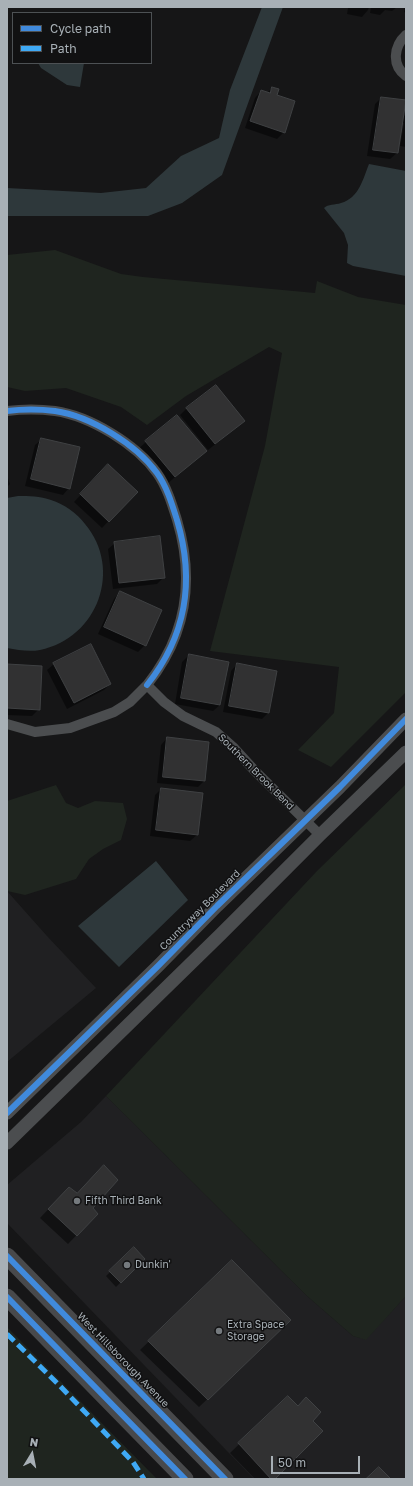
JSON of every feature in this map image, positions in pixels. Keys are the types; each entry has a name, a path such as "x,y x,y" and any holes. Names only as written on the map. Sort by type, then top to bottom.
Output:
{"main road":[{"name":"West Hillsborough Avenue","path":"7,1256 225,1479"},
{"path":"7,1297 185,1479"}],"street":[{"path":"406,36 400,42 395,55 399,66 406,76"},
{"path":"7,411 24,409 56,412 81,419 113,434 134,449 157,473 171,499 186,559 186,592 181,619 172,646 159,669 147,685 130,702 114,712 70,728 35,732 7,724"},
{"name":"Southern Brook Bend","path":"147,685 164,702 183,716 216,732 233,747 255,771 320,835"},
{"name":"Countryway Boulevard","path":"7,1113 340,787 406,719"},
{"path":"7,1143 406,752"}],"shaded area":[{"path":"262,7 283,7 222,175 182,203 148,216 7,216 7,188 101,193 146,188 181,156 219,138 230,90"},
{"path":"39,64 84,64 80,87 67,85 41,68"},
{"path":"369,164 406,171 406,276 353,266 347,263 348,245 344,233 324,208 347,201 352,197 360,187"},
{"path":"55,250 121,274 315,293 317,281 358,297 406,305 406,692 331,767 298,750 334,713 339,667 210,651 265,446 282,353 269,347 186,396 147,425 121,407 66,388 25,391 7,387 7,255"},
{"path":"34,496 47,499 70,509 85,524 96,542 102,561 103,580 98,599 90,617 77,632 60,643 36,651 7,648 7,498"},
{"path":"406,784 406,1296 366,1340 353,1336 307,1296 106,1096 317,871"},
{"path":"56,785 66,803 78,808 95,801 123,803 127,819 121,840 103,849 89,859 76,879 25,895 7,891 7,801"},
{"path":"156,861 188,900 119,967 78,926"},
{"path":"7,891 96,988 7,1062"},
{"path":"106,1096 307,1296 353,1336 366,1339 406,1296 406,1479 254,1479 7,1223 7,1185 81,1122"},
{"path":"7,1327 157,1479 7,1479"}],"building":[{"path":"272,87 279,89 277,95 295,101 285,133 250,121 261,90 270,93"},
{"path":"381,97 406,100 398,153 373,150"},
{"path":"216,385 245,421 215,444 186,408"},
{"path":"177,415 207,451 175,477 145,441"},
{"path":"41,438 80,447 70,489 31,479"},
{"path":"108,464 138,492 109,522 80,494"},
{"path":"160,536 165,578 119,583 114,542"},
{"path":"120,591 162,610 146,646 104,627"},
{"path":"91,644 111,684 74,703 53,663"},
{"path":"189,654 229,662 220,705 181,698"},
{"path":"237,663 277,671 269,713 229,706"},
{"path":"7,664 42,666 40,710 7,708"},
{"path":"167,737 209,742 205,781 163,777"},
{"path":"161,788 203,793 198,835 156,830"},
{"name":"Fifth Third Bank","path":"104,1165 118,1180 93,1208 98,1214 77,1236 48,1209 69,1187 77,1193"},
{"name":"Dunkin'","path":"134,1247 145,1259 121,1283 109,1271"},
{"name":"Extra Space Storage","path":"232,1260 291,1320 208,1400 148,1341"},
{"path":"288,1396 298,1406 306,1397 321,1412 313,1421 323,1431 275,1479 271,1479 238,1443"},
{"path":"379,1467 391,1479 366,1479"}],"marked path":[{"path":"7,1334 60,1386 133,1462 144,1479"}],"cycle path":[{"path":"7,411 55,411 69,414 97,425 125,442 137,452 148,462 164,484 183,542 186,564 186,585 184,606 179,627 161,666 147,685"},
{"path":"7,1113 340,787 406,719"},
{"path":"7,1256 225,1479"},
{"path":"7,1297 185,1479"}],"place":[{"name":"Fifth Third Bank","path":"77,1201"},
{"name":"Dunkin'","path":"127,1265"},
{"name":"Extra Space Storage","path":"219,1331"}]}
